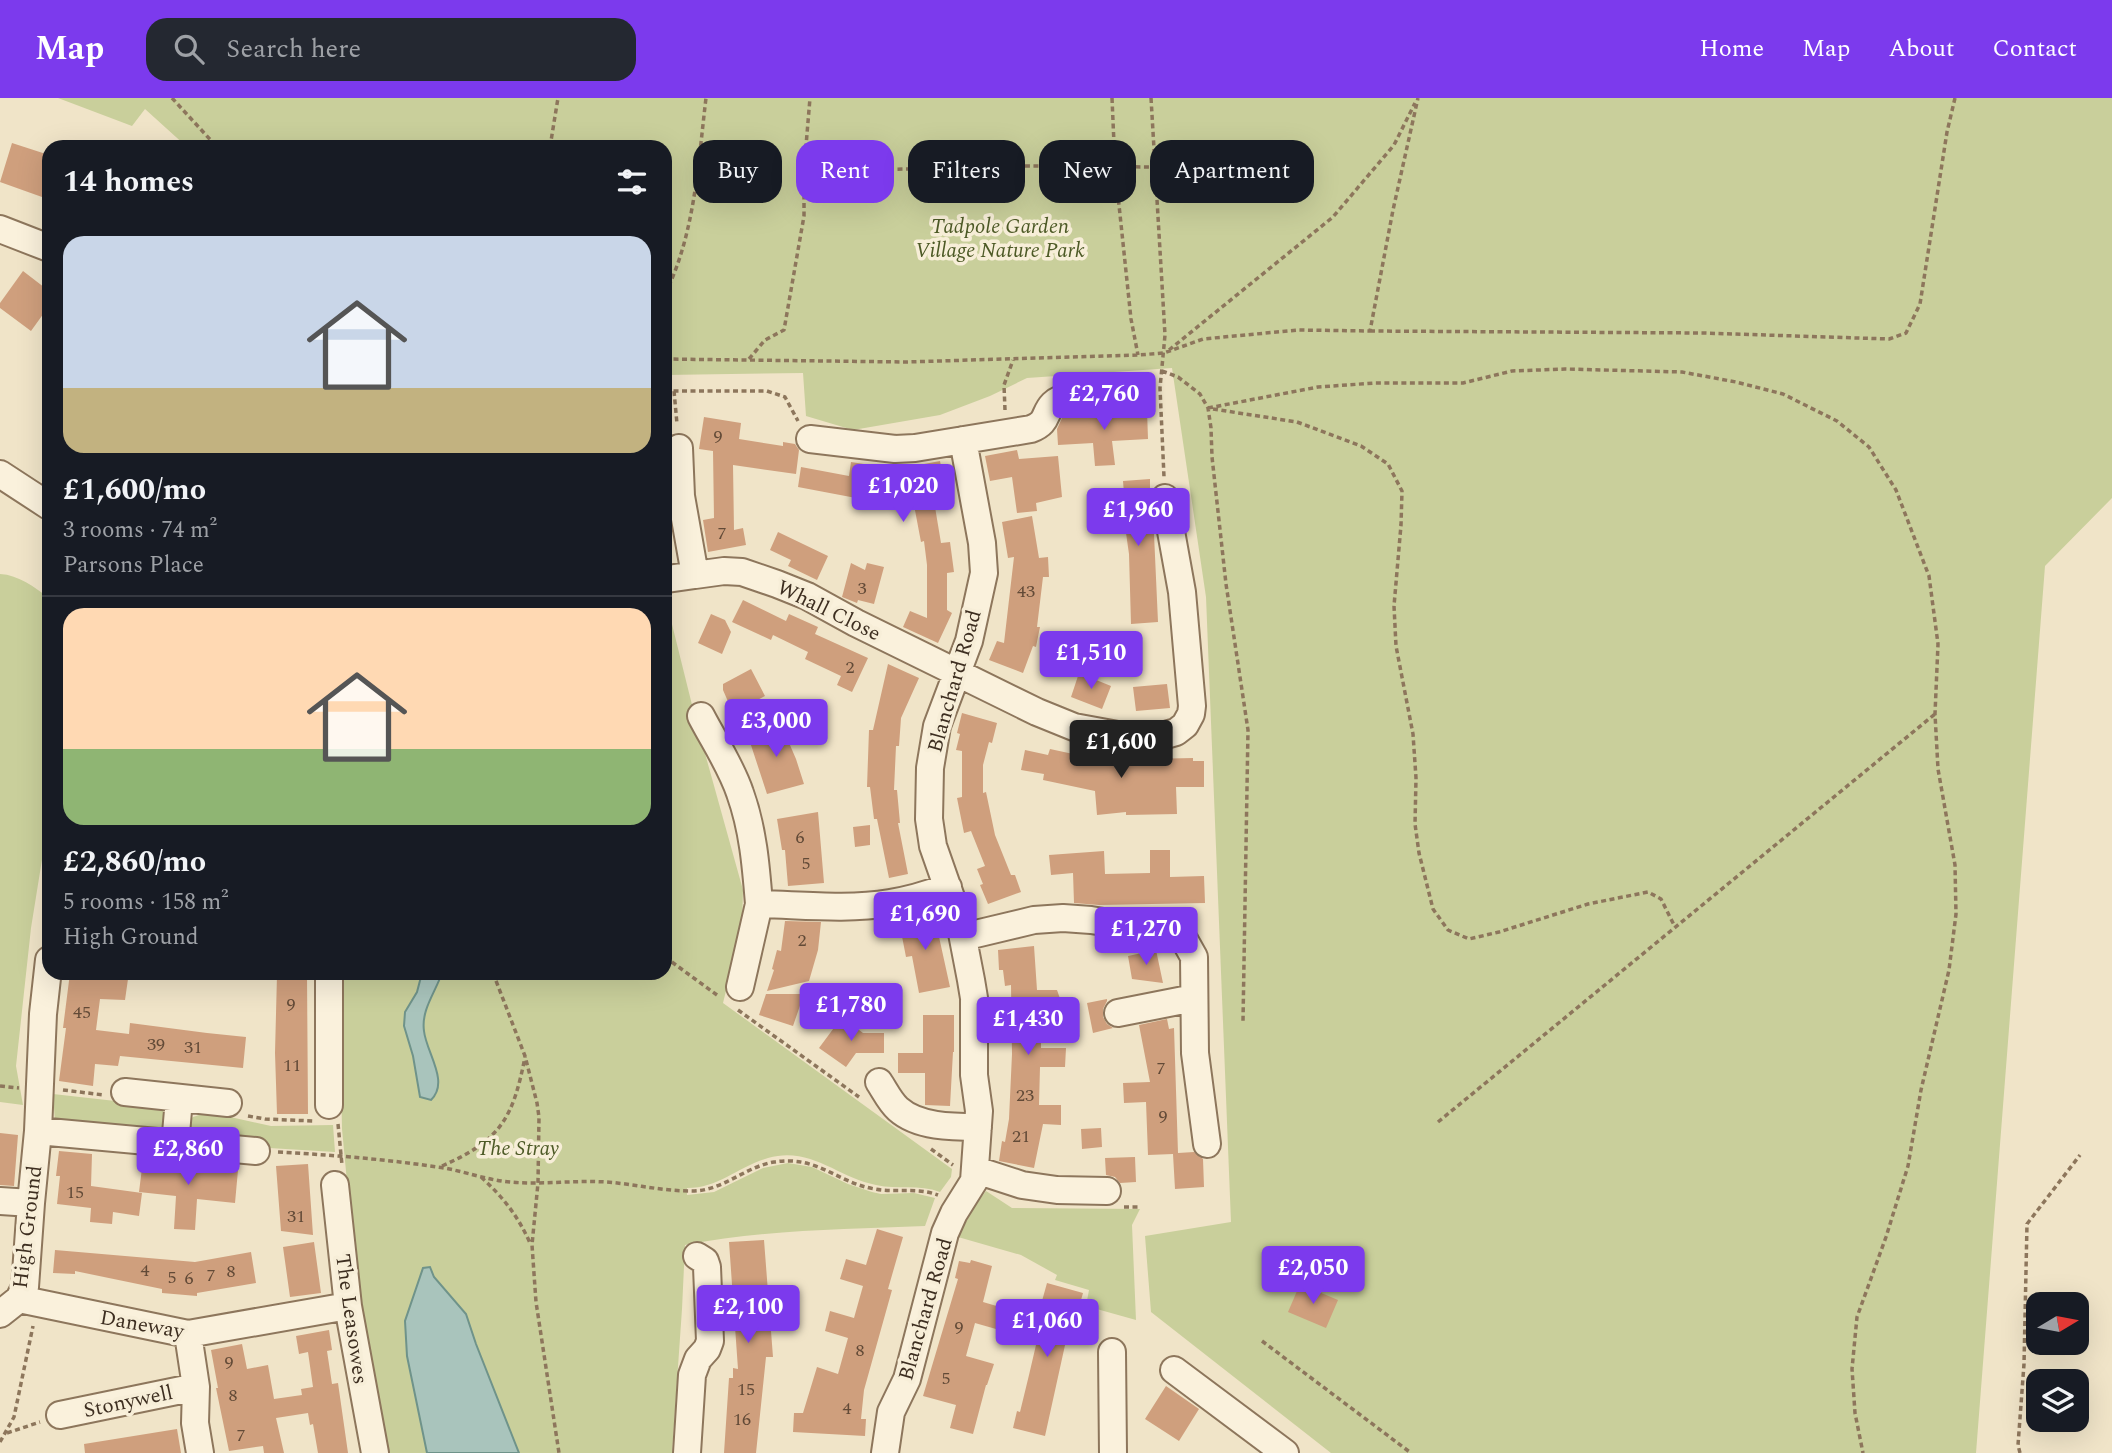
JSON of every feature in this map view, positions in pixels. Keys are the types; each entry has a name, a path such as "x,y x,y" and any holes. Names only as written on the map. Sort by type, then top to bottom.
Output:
{"street":[{"path":"0,229 42,245"},
{"path":"810,439 882,449 915,448 1038,426 1059,400 1099,399"},
{"name":"Blanchard Road","path":"886,1453 891,1412 907,1379 945,1233 954,1213 971,1188 976,1170 969,1127 979,1105 974,1075 974,998 957,910 931,837 929,819 931,754 937,726 973,626 984,573 982,543 963,440"},
{"path":"679,448 681,496 695,575"},
{"path":"0,474 42,501"},
{"name":"Whall Close","path":"672,578 724,571 751,573 807,596 1037,712 1088,731 1123,736 1170,734 1185,725 1192,706 1181,592 1165,498"},
{"path":"701,716 739,790 753,840 759,904 731,997"},
{"path":"759,904 887,904 948,887"},
{"path":"963,937 1021,922 1063,918 1172,933 1185,941 1194,957 1195,1053 1207,1144"},
{"name":"High Ground","path":"18,1306 25,1287 47,980"},
{"path":"327,1113 329,980"},
{"path":"1118,1013 1194,998"},
{"path":"125,1092 228,1103"},
{"path":"873,1093 905,1114 922,1121 969,1127"},
{"path":"174,1145 179,1099"},
{"path":"38,1131 256,1151"},
{"path":"976,1170 1021,1185 1057,1190 1107,1191"},
{"name":"The Leasowes","path":"335,1185 348,1306 374,1453"},
{"path":"0,1202 30,1203"},
{"path":"687,1453 692,1375 698,1359 710,1341 707,1267 705,1261 698,1256"},
{"name":"Daneway","path":"18,1306 188,1334 348,1306"},
{"name":"Stonywell","path":"188,1334 196,1387 195,1423 200,1453"},
{"path":"1112,1352 1112,1453"},
{"path":"1174,1370 1285,1453"},
{"name":"Stonywell","path":"60,1415 196,1387"}],"path":[{"path":"172,98 211,140"},
{"path":"551,140 558,98"},
{"path":"672,280 685,244 696,183 706,98"},
{"path":"806,140 810,98"},
{"path":"1112,98 1114,140"},
{"path":"1151,98 1153,140"},
{"path":"1164,353 1333,217 1394,145 1417,98"},
{"path":"1370,331 1417,98"},
{"path":"672,359 905,362 1138,355 1164,353 1203,340 1298,330 1703,332 1889,339 1906,333 1920,304 1947,132 1955,98"},
{"path":"894,169 1039,166"},
{"path":"749,359 765,340 784,330 804,203"},
{"path":"1119,203 1130,319 1138,355"},
{"path":"1157,203 1164,353 1160,388 1165,498"},
{"path":"1006,433 1004,385 1013,359"},
{"path":"1208,408 1318,387 1375,383 1463,383 1512,371 1565,369 1682,372 1783,394 1837,421 1869,447 1896,490 1929,576 1938,644 1935,714 1938,769 1955,865 1956,914 1949,970 1921,1090 1908,1166 1857,1317 1852,1369 1855,1412 1863,1453"},
{"path":"1162,371 1193,387 1208,408 1226,584 1248,730 1243,1021"},
{"path":"679,448 674,391 757,390 785,397 810,439"},
{"path":"1208,408 1297,422 1361,446 1388,464 1402,491 1394,606 1396,646 1413,734 1415,824 1419,853 1433,909 1448,930 1469,939 1588,904 1648,892 1661,899 1675,928"},
{"path":"1438,1122 1935,714"},
{"path":"672,961 731,997 873,1093"},
{"path":"496,980 525,1056 539,1117 538,1183 531,1245 559,1453"},
{"path":"440,1167 468,1155 487,1141 506,1118 518,1092 525,1056"},
{"path":"40,1087 124,1098 125,1092"},
{"path":"228,1103 247,1115 265,1119 327,1113 337,1105 344,1184 335,1185"},
{"path":"924,1144 958,1168 969,1127"},
{"path":"256,1151 342,1156 440,1167 509,1182 604,1182 690,1191 722,1185 765,1164 793,1160 817,1166 874,1189 928,1191 942,1196"},
{"path":"2020,1453 2018,1446 2024,1364 2027,1224 2080,1155"},
{"path":"479,1176 511,1207 531,1245"},
{"path":"0,1442 14,1417 18,1306"},
{"path":"1262,1341 1411,1453"}],"green space":[{"name":"Tadpole Garden Village Nature Park","path":"58,98 2112,98 2112,498 2045,566 1976,1453 1331,1453 1151,1312 1145,1236 1231,1222 1206,597 1172,368 1027,378 940,415 853,430 806,416 803,373 672,375 672,140 179,140 145,109 132,126"},
{"path":"0,574 20,579 42,593 42,860 31,928 16,1066 23,1105 0,1102"},
{"name":"The Stray","path":"672,624 743,890 742,926 723,1003 952,1169 951,1177 940,1192 862,1181 811,1159 783,1155 758,1162 719,1181 687,1188 687,1195 714,1192 763,1168 788,1163 812,1167 872,1192 914,1193 935,1198 925,1226 774,1233 685,1245 672,1453 383,1453 358,1298 342,1129 339,980 672,980"},
{"path":"53,1094 160,1106 167,1117 165,1130 55,1122"},
{"path":"208,1112 271,1126 333,1125 335,1152 269,1148 189,1135 189,1121"},
{"path":"986,1191 1012,1208 1140,1209 1132,1225 1136,1320 1086,1306 1089,1290 1055,1280 1057,1275 1021,1255 958,1237"}],"water":[{"path":"420,980 439,980 424,1023 426,1039 438,1076 436,1093 431,1100 420,1097 413,1056 404,1026 405,1012 417,992"},
{"path":"430,1267 434,1277 466,1314 519,1453 427,1453 407,1356 405,1321 423,1268"}],"building":[{"path":"12,143 42,153 42,197 0,182"},
{"path":"23,271 42,286 42,316 31,331 0,308 0,303"},
{"path":"1147,410 1148,439 1112,441 1115,465 1095,466 1093,443 1058,445 1057,429 1062,418 1111,415 1110,411"},
{"path":"704,417 741,423 739,439 783,446 783,442 795,444 799,450 796,474 733,465 734,530 743,528 746,545 708,552 703,520 714,518 713,451 699,449"},
{"path":"1017,450 1019,459 1058,456 1062,497 1036,503 1037,511 1017,513 1012,477 990,481 985,456"},
{"path":"940,461 945,487 932,489 941,543 950,542 954,572 947,573 947,610 952,613 938,643 903,627 910,611 927,618 927,565 924,541 921,542 914,505 869,497 870,494 859,490 856,498 798,487 801,467 849,476 851,462 883,467 882,472"},
{"path":"1150,479 1158,622 1131,624 1129,554 1125,526 1101,527 1100,507 1125,506 1123,481"},
{"path":"1032,516 1039,558 1048,557 1049,577 1043,577 1036,647 1033,646 1023,673 989,660 997,641 1004,643 1014,557 1008,558 1002,522"},
{"path":"778,532 828,556 817,580 788,566 791,560 770,550"},
{"path":"851,563 865,570 867,563 884,567 874,604 858,600 857,603 842,597"},
{"path":"743,600 786,621 789,614 818,627 815,634 868,658 852,692 837,685 841,676 805,659 808,652 773,635 771,640 732,622"},
{"path":"711,614 725,620 731,632 722,654 698,643"},
{"path":"888,664 919,678 901,718 899,746 896,746 894,790 897,790 898,823 908,874 889,878 877,819 874,819 870,787 867,787 869,730 873,730"},
{"path":"751,669 765,696 733,713 723,684"},
{"path":"1079,673 1111,686 1102,709 1071,697"},
{"path":"1167,684 1170,708 1136,711 1133,687"},
{"path":"962,713 997,723 983,765 983,793 986,792 995,835 1021,892 988,904 977,869 985,866 971,831 964,833 957,798 962,797 962,751 956,750"},
{"path":"780,722 804,784 767,794 748,736"},
{"path":"1050,749 1101,760 1193,758 1193,761 1204,761 1204,787 1176,787 1177,814 1126,815 1126,812 1097,815 1095,791 1043,780 1044,774 1021,770 1025,750 1048,755"},
{"path":"818,812 824,883 788,886 785,850 782,850 777,819"},
{"path":"870,825 870,845 855,847 853,827"},
{"path":"1150,850 1170,850 1170,877 1204,876 1205,903 1074,903 1073,873 1051,875 1049,855 1104,851 1105,874 1150,873"},
{"path":"934,914 950,987 919,993 912,956 906,957 899,921"},
{"path":"785,921 821,922 818,950 809,981 767,991 777,950 781,951"},
{"path":"1034,946 1037,990 1057,990 1064,1010 1041,1010 1041,1048 1066,1048 1065,1067 1040,1067 1039,1105 1061,1105 1061,1125 1043,1124 1034,1168 999,1161 1009,1119 1012,1054 1011,985 1005,986 1003,970 999,970 998,950"},
{"path":"1156,950 1163,983 1132,979 1128,956"},
{"path":"69,980 128,980 125,1000 100,999 96,1030 129,1034 130,1023 246,1037 243,1068 120,1056 118,1066 95,1064 93,1086 59,1081 66,1028 63,1028"},
{"path":"277,980 307,980 308,1114 277,1114"},
{"path":"766,994 804,994 793,1026 759,1015"},
{"path":"1107,999 1103,1017 1113,1028 1093,1033 1087,1003"},
{"path":"923,1015 954,1015 950,1106 925,1105 925,1073 898,1073 898,1053 923,1053"},
{"path":"842,1017 863,1033 884,1033 884,1053 856,1053 846,1067 819,1048"},
{"path":"1167,1019 1169,1029 1174,1028 1178,1153 1194,1152 1203,1159 1204,1187 1175,1189 1173,1154 1148,1155 1146,1102 1124,1103 1123,1083 1150,1082 1139,1025"},
{"path":"1101,1128 1102,1147 1082,1149 1081,1129"},
{"path":"0,1133 18,1135 14,1186 0,1185"},
{"path":"59,1151 92,1154 91,1186 142,1193 139,1216 113,1212 112,1224 90,1222 91,1208 57,1204"},
{"path":"1135,1157 1136,1182 1120,1183 1115,1177 1106,1175 1105,1158"},
{"path":"143,1160 238,1170 235,1203 197,1199 195,1230 174,1229 176,1196 139,1192"},
{"path":"308,1164 313,1235 281,1231 276,1166"},
{"path":"877,1229 903,1237 888,1289 892,1290 864,1390 861,1419 866,1419 865,1436 793,1432 794,1413 803,1413 817,1367 838,1374 848,1338 825,1331 830,1311 854,1318 863,1286 840,1279 846,1259 866,1265"},
{"path":"764,1240 773,1357 766,1357 756,1453 724,1453 729,1378 733,1378 733,1368 738,1369 729,1242"},
{"path":"314,1242 321,1293 290,1297 283,1247"},
{"path":"55,1250 195,1262 251,1252 256,1283 197,1293 197,1296 162,1293 162,1289 75,1271 75,1274 53,1273"},
{"path":"971,1260 992,1266 983,1302 1010,1310 1003,1331 975,1323 966,1356 994,1364 973,1434 950,1428 956,1405 923,1396 958,1279 955,1278 959,1261 970,1263"},
{"path":"1047,1283 1083,1293 1078,1311 1074,1310 1069,1327 1045,1436 1013,1428 1029,1375 1046,1302 1042,1301"},
{"path":"1300,1284 1338,1300 1326,1328 1288,1312"},
{"path":"329,1330 332,1350 327,1351 332,1384 338,1383 348,1453 318,1453 313,1424 310,1425 308,1413 276,1418 284,1453 264,1453 263,1446 229,1451 211,1350 242,1344 247,1369 268,1365 274,1399 302,1395 301,1389 313,1387 308,1352 299,1354 296,1336"},
{"path":"1166,1386 1199,1409 1179,1441 1145,1419"},
{"path":"177,1429 181,1453 85,1453 84,1444"}]}
